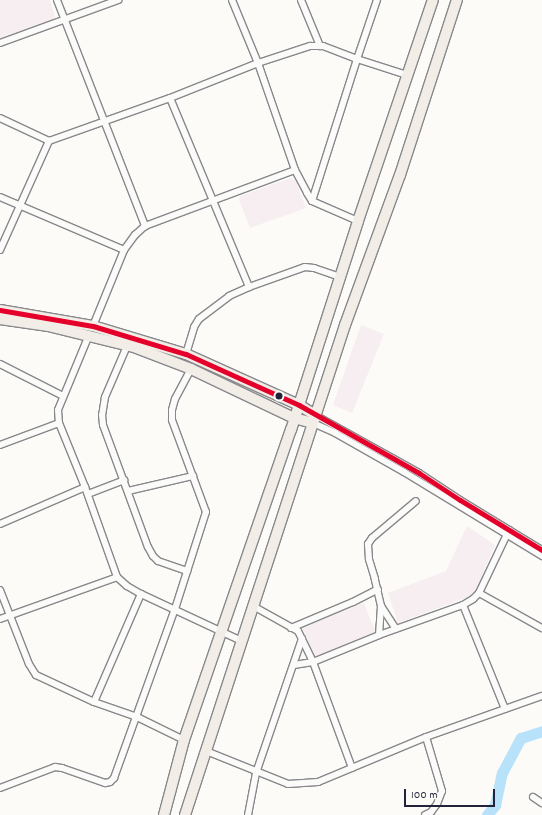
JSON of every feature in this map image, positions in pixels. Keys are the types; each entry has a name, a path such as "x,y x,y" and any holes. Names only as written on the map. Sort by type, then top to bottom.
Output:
{"main road":[{"path":"164,815 184,740 299,405 358,220 433,0"},
{"path":"185,815 358,287 400,175 457,0"},
{"path":"0,310 91,330 186,354 299,405 314,419"},
{"path":"0,319 91,330 127,346 191,369 294,418 314,419"},
{"path":"285,399 294,394 305,384"},
{"path":"275,409 283,419 286,426 286,442"}],"street":[{"path":"57,0 145,226"},
{"path":"0,43 118,0"},
{"path":"232,0 258,63 295,170 312,201 358,220"},
{"path":"301,0 320,46"},
{"path":"312,201 377,0"},
{"path":"0,250 49,141 170,98 258,63 310,46 320,46 407,75"},
{"path":"170,98 214,200 249,287"},
{"path":"0,118 49,141"},
{"path":"242,641 141,594 127,586 117,577 88,494 59,423 58,410 124,250 135,235 145,226 295,170"},
{"path":"0,197 124,250"},
{"path":"186,354 194,327 199,319 229,296 249,287 310,267 340,277"},
{"path":"127,346 110,384 102,415 103,425 148,547 153,556 158,561 187,571"},
{"path":"0,364 64,396"},
{"path":"0,788 55,767 105,783 110,782 114,778 175,609 206,512 175,428 172,410 175,399 191,369"},
{"path":"314,419 419,473 542,556"},
{"path":"0,445 59,423"},
{"path":"128,491 193,476"},
{"path":"88,494 124,480"},
{"path":"0,524 85,487"},
{"path":"379,635 381,606 378,589 369,559 368,544 372,538 416,501"},
{"path":"507,533 542,550"},
{"path":"294,665 313,662 379,635 463,606 479,593 507,533"},
{"path":"0,619 117,577"},
{"path":"292,628 353,602 378,589"},
{"path":"0,590 30,664 36,675 94,702 137,717 184,740"},
{"path":"479,593 542,628"},
{"path":"94,702 141,594"},
{"path":"254,606 298,631 313,662 352,768"},
{"path":"381,606 396,629"},
{"path":"463,606 504,709"},
{"path":"248,815 256,773 302,639"},
{"path":"206,751 256,773 288,784 318,782 426,737 542,696"},
{"path":"425,815 431,812 437,804 442,791 426,737"},
{"path":"533,797 542,803"}],"shaded area":[{"path":"0,0 50,0 55,17 51,21 0,39"},
{"path":"291,178 296,182 306,208 250,228 239,200 240,196"},
{"path":"361,325 384,334 352,413 333,405"},
{"path":"467,526 495,545 477,588 468,597 398,623 388,593 446,571"},
{"path":"364,603 376,634 316,659 301,626"}],"waterway":[{"path":"487,815 495,805 502,773 521,738 542,731"}],"transit line":[{"path":"0,310 93,326 186,354 299,405 419,473 542,550"}]}
